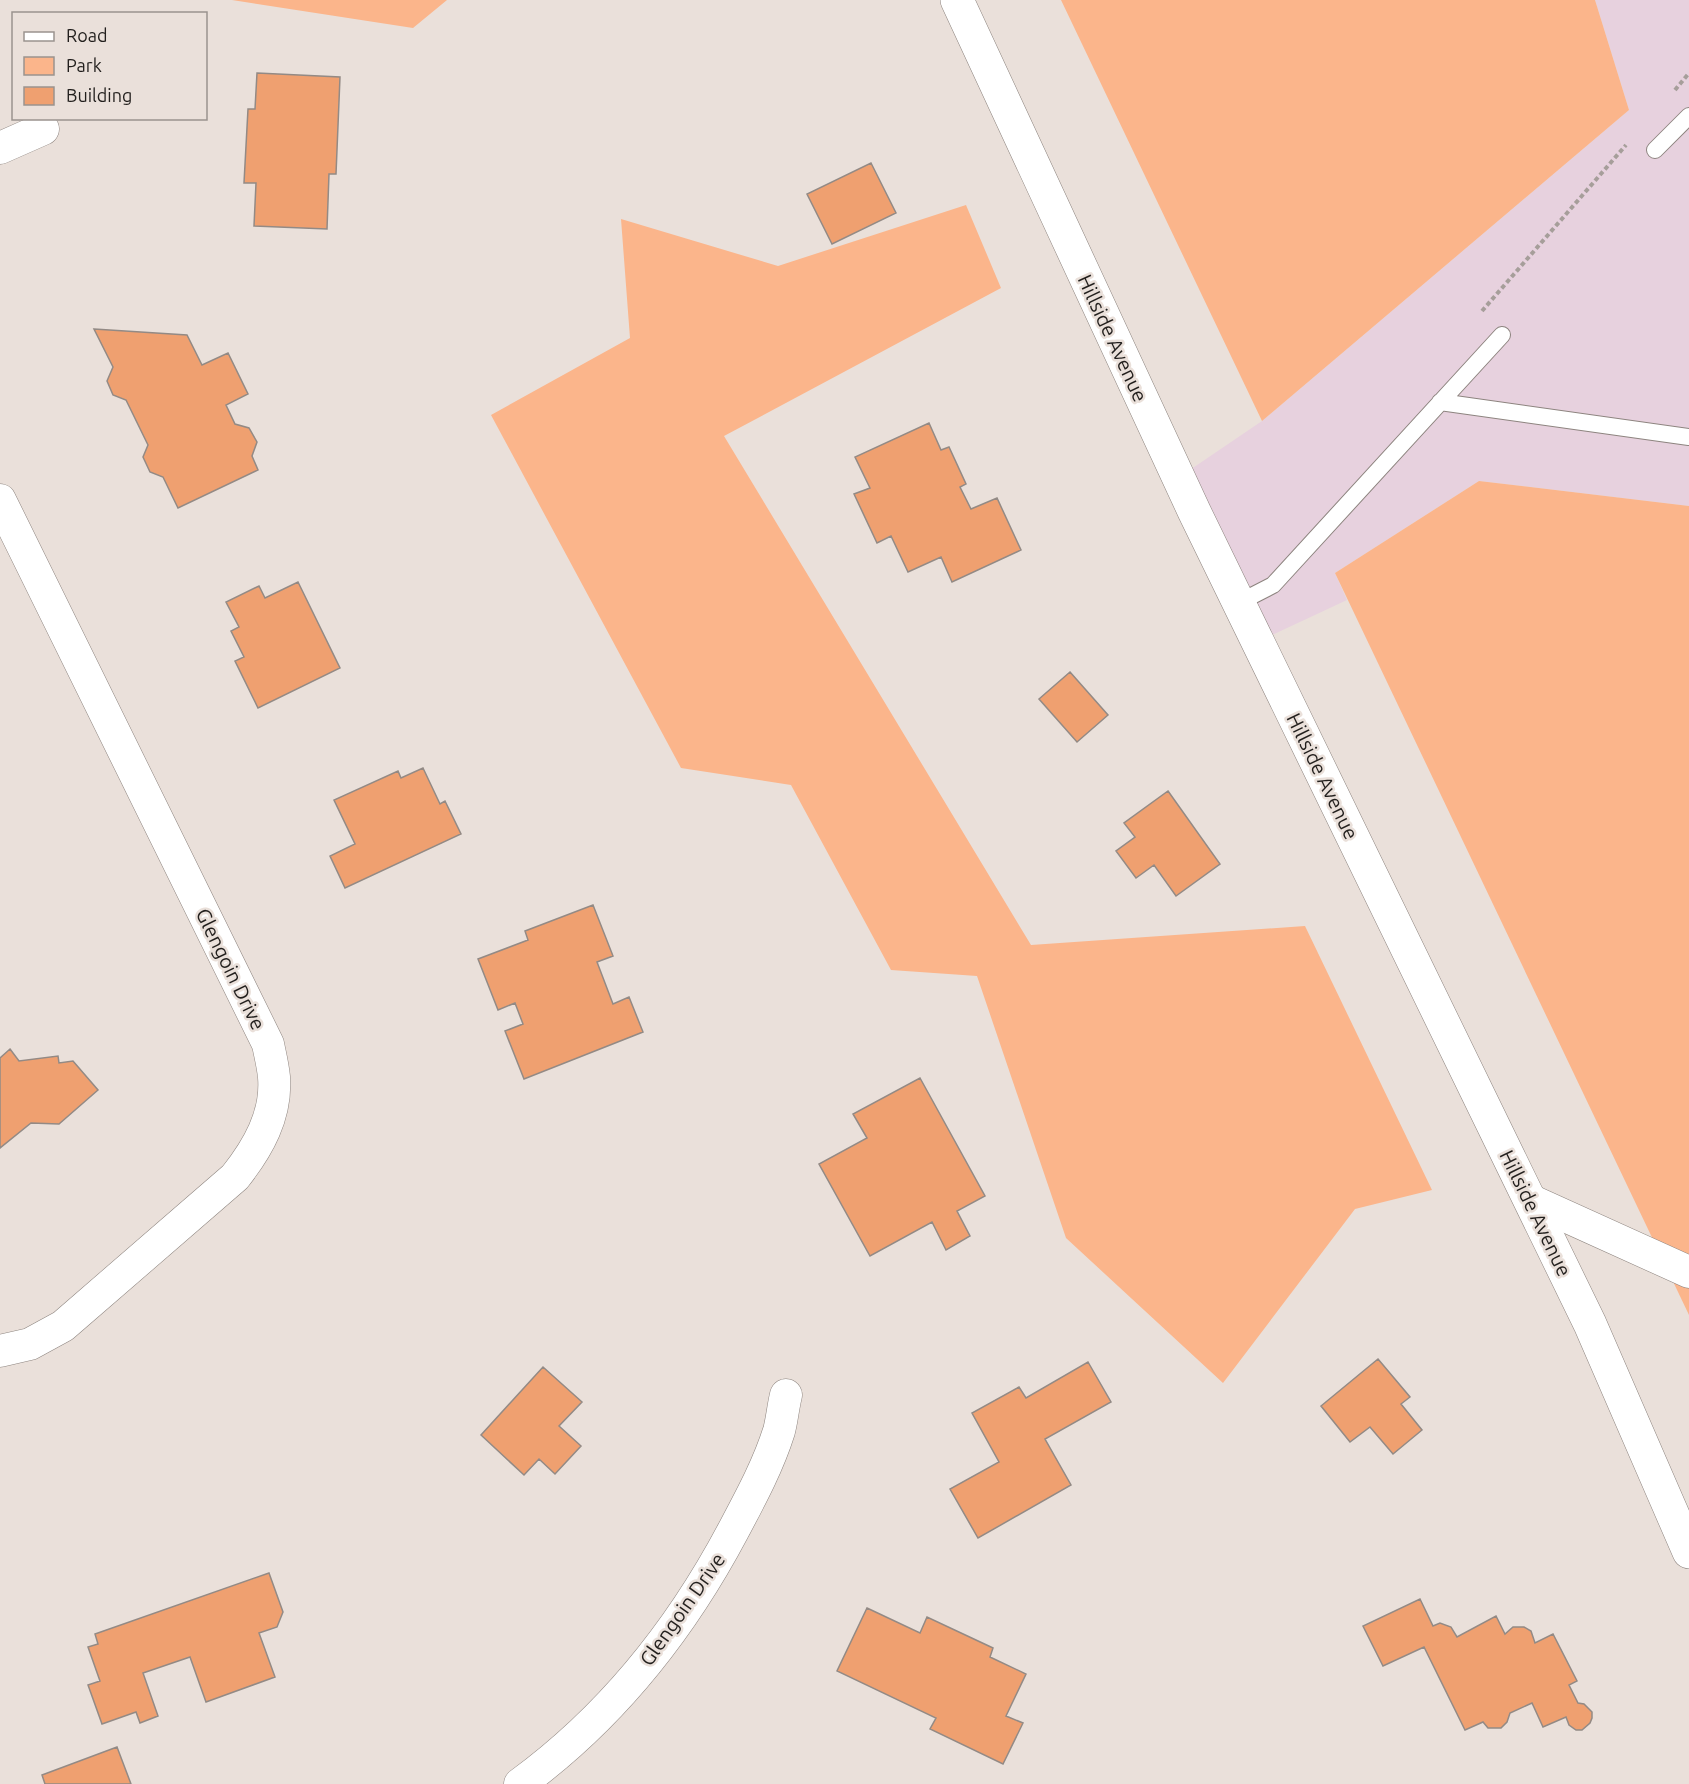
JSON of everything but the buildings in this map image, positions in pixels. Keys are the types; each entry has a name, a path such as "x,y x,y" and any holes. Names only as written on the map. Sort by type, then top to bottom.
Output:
{"main road":[{"name":"Hillside Avenue","path":"957,0 1178,478 1590,1323 1689,1552"}],"street":[{"path":"0,148 43,129"},
{"name":"Glengoin Drive","path":"0,500 268,1044 274,1078 270,1118 254,1152 236,1177 63,1326 30,1344 0,1351"},
{"path":"1530,1200 1689,1272"},
{"name":"Glengoin Drive","path":"520,1784 546,1765 614,1701 665,1640 685,1612 710,1574 754,1492 779,1431 786,1395"}],"lane":[{"path":"1655,150 1689,116"},
{"path":"1238,603 1273,585 1502,335"},
{"path":"1440,402 1689,437"}],"path":[{"path":"1674,91 1689,73"},
{"path":"1480,313 1627,144"}],"shaded area":[{"path":"1595,0 1689,0 1689,506 1479,481 1335,573 1347,600 1257,642 1178,478 1262,421 1629,110"}],"green space":[{"path":"232,0 447,0 413,28"},
{"path":"1061,0 1595,0 1629,110 1262,421"},
{"path":"966,205 1001,288 724,436 1031,945 1305,926 1432,1190 1355,1209 1223,1383 1066,1238 977,976 891,970 791,785 681,768 491,415 630,338 621,219 778,266"},
{"path":"1479,481 1689,506 1689,1315 1335,573"}]}
